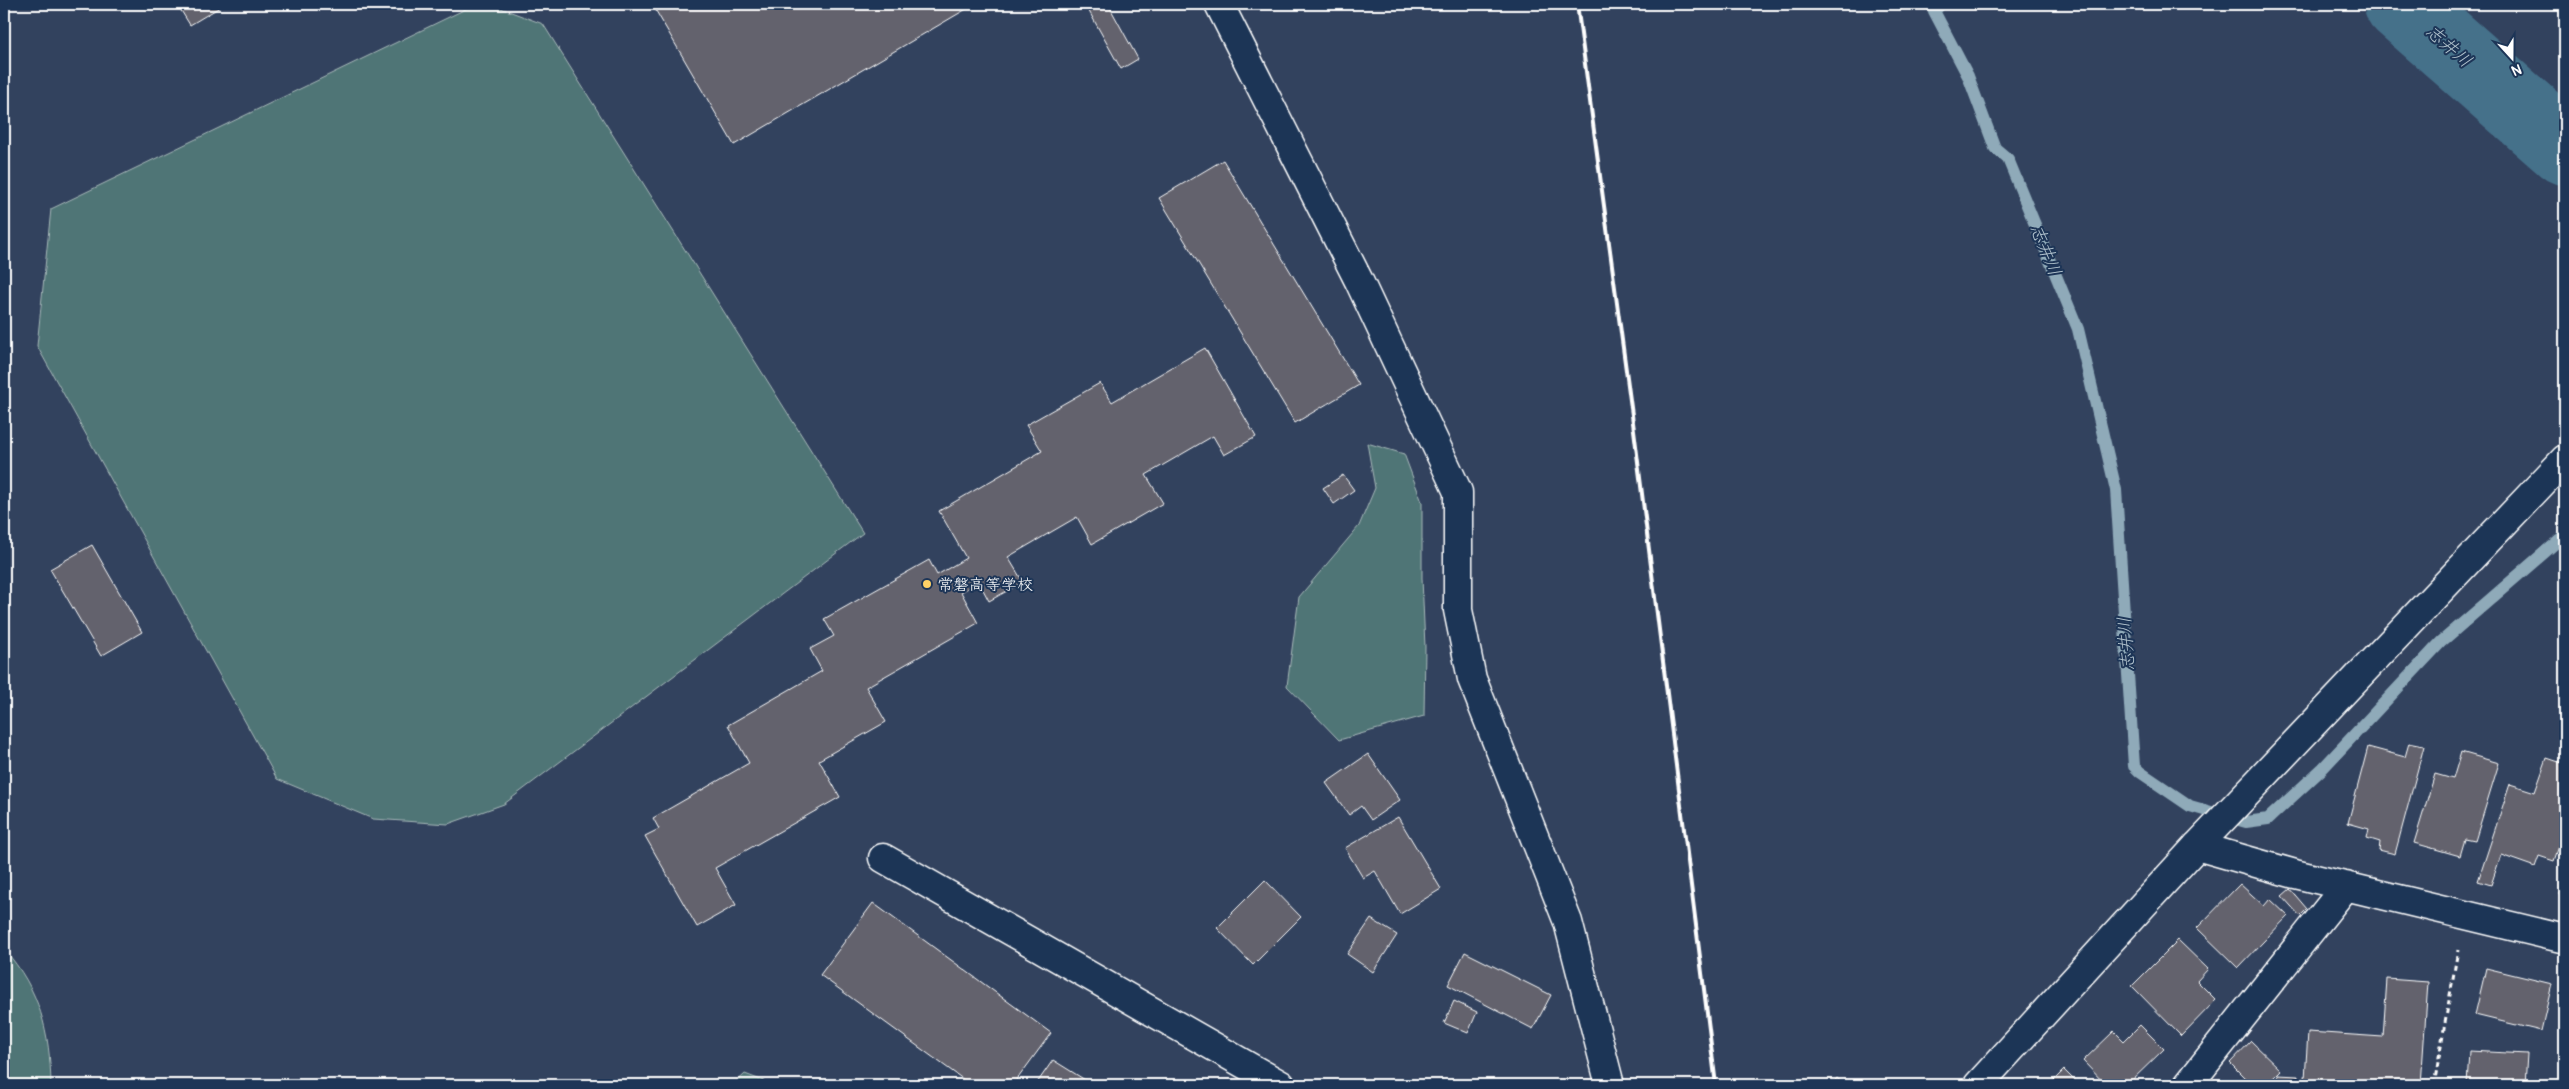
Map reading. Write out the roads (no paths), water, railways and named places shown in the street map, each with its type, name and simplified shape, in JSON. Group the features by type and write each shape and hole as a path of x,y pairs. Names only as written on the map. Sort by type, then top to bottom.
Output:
{"street":[{"path":"1218,4 1359,281 1458,492 1458,610 1472,679 1568,922 1610,1085"},
{"path":"1978,1085 2197,846 2565,459"},
{"path":"2197,846 2295,874 2565,939"},
{"path":"884,858 1281,1085"},
{"path":"2188,1085 2346,886"}],"waterway":[{"name":"志井川","path":"1941,4 1934,11 1968,76 1995,148 2008,159 2078,329 2116,490 2134,766 2140,772 2190,806 2246,822 2268,819 2322,769 2441,642 2560,539 2565,537"},
{"name":"志井川","path":"2401,4 2565,148"}],"railway":[{"path":"1577,4 1634,430 1716,1085"}],"place":[{"name":"常磐高等学校","path":"927,584"}]}
